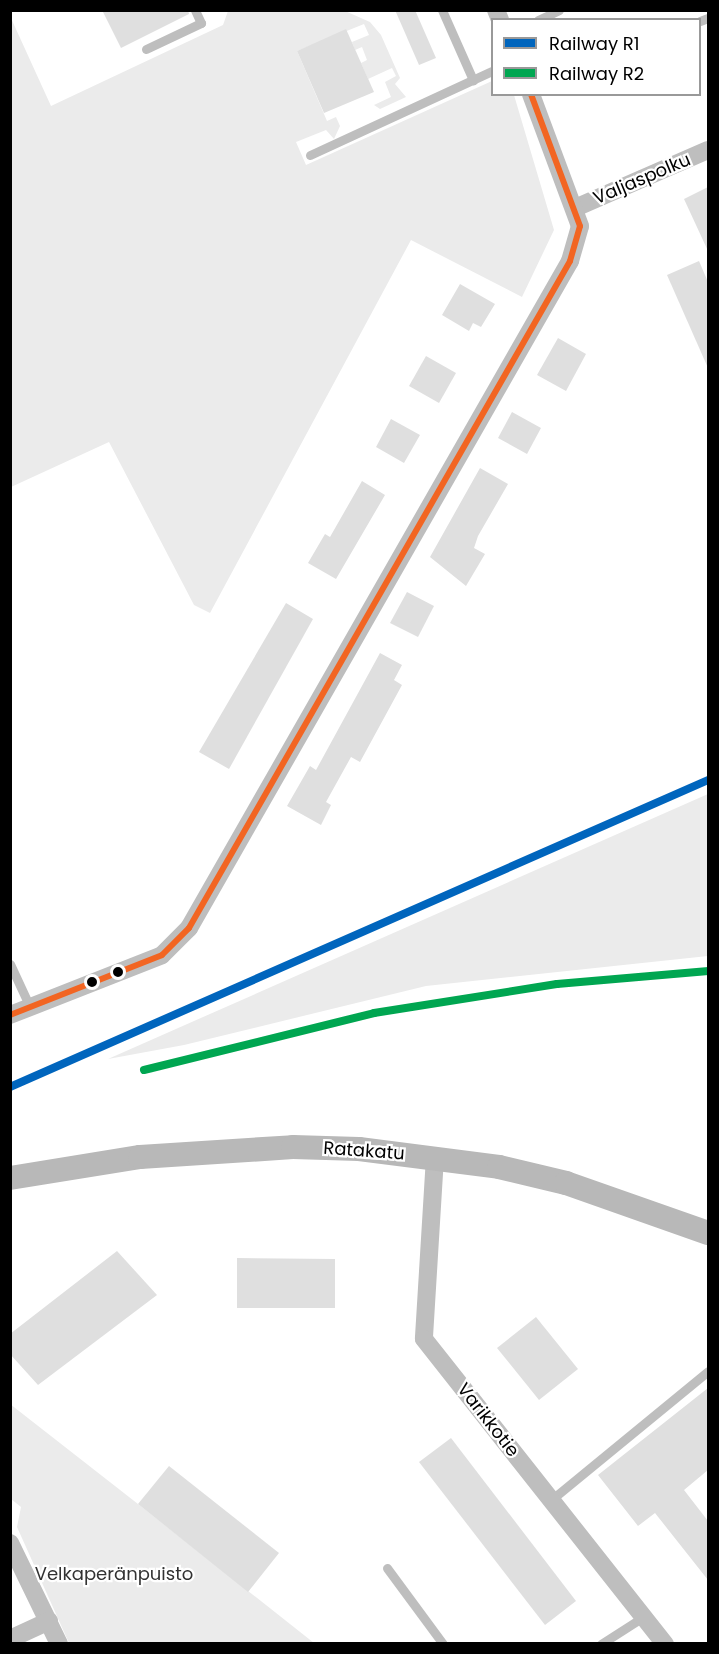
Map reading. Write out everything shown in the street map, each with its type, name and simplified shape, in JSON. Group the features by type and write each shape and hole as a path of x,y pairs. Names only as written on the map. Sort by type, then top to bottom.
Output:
{"main road":[{"name":"Ratakatu","path":"10,1178 140,1157 234,1149 358,1149 435,1157 566,1184 708,1233"}],"street":[{"path":"10,1015 162,956 189,928 570,261 580,226 532,96"},
{"name":"Valjaspolku","path":"575,208 708,150"},
{"name":"Varikkotie","path":"435,1157 424,1339 665,1644"},
{"path":"10,1543 59,1644"},
{"path":"10,1639 49,1621"}],"lane":[{"path":"146,49 201,23 195,10"},
{"path":"442,10 473,80"},
{"path":"542,18 559,10"},
{"path":"310,154 491,71"},
{"path":"10,964 30,1007"},
{"path":"551,1500 708,1371"},
{"path":"387,1568 443,1644"},
{"path":"601,1644 644,1617"}],"green space":[{"path":"228,11 345,11 370,22 381,35 400,78 395,84 406,97 380,109 374,105 391,97 385,82 396,76 392,68 368,79 361,63 367,60 362,47 355,50 352,42 369,35 364,24 297,51 327,121 336,117 340,126 334,139 326,130 296,142 306,165 491,81 491,96 514,96 554,230 522,297 411,240 210,613 194,605 109,442 11,487 10,16 51,106 223,25"},
{"path":"708,794 708,956 426,986 184,1045 108,1059"},
{"name":"Velkaperänpuisto","path":"10,1404 314,1643 69,1643 17,1527 21,1507 11,1499"}],"building":[{"path":"102,10 188,10 189,14 121,48"},
{"path":"395,10 415,10 436,58 419,65"},
{"path":"346,29 374,92 324,113 297,51"},
{"path":"708,187 708,251 684,199"},
{"path":"699,261 708,282 708,368 667,275"},
{"path":"460,284 495,304 481,327 473,323 469,331 442,315"},
{"path":"558,338 586,354 566,391 537,375"},
{"path":"426,356 456,373 439,403 409,386"},
{"path":"512,412 541,428 527,454 498,438"},
{"path":"391,419 420,435 404,463 376,447"},
{"path":"480,468 508,484 478,536 474,548 485,554 466,586 430,557"},
{"path":"362,481 385,495 336,579 308,563 325,534 330,537"},
{"path":"407,592 434,606 418,637 390,623"},
{"path":"286,603 313,619 229,769 199,752"},
{"path":"380,653 402,665 394,680 402,685 360,762 351,757 326,802 331,805 321,825 287,806 310,766 316,770"},
{"path":"117,1251 157,1295 38,1385 10,1354 10,1334"},
{"path":"237,1258 335,1259 335,1308 237,1308"},
{"path":"536,1317 578,1369 539,1400 497,1348"},
{"path":"708,1388 708,1470 684,1490 708,1521 708,1580 655,1513 638,1526 598,1475"},
{"path":"451,1438 576,1601 545,1625 419,1462"},
{"path":"169,1466 279,1553 248,1592 138,1504"}],"rail line":[{"name":"R1","path":"10,1087 708,780"},
{"name":"R2","path":"144,1070 374,1013 557,984 708,971"}],"transit line":[{"path":"10,1015 162,955 189,928 570,261 580,226 532,96"}]}
